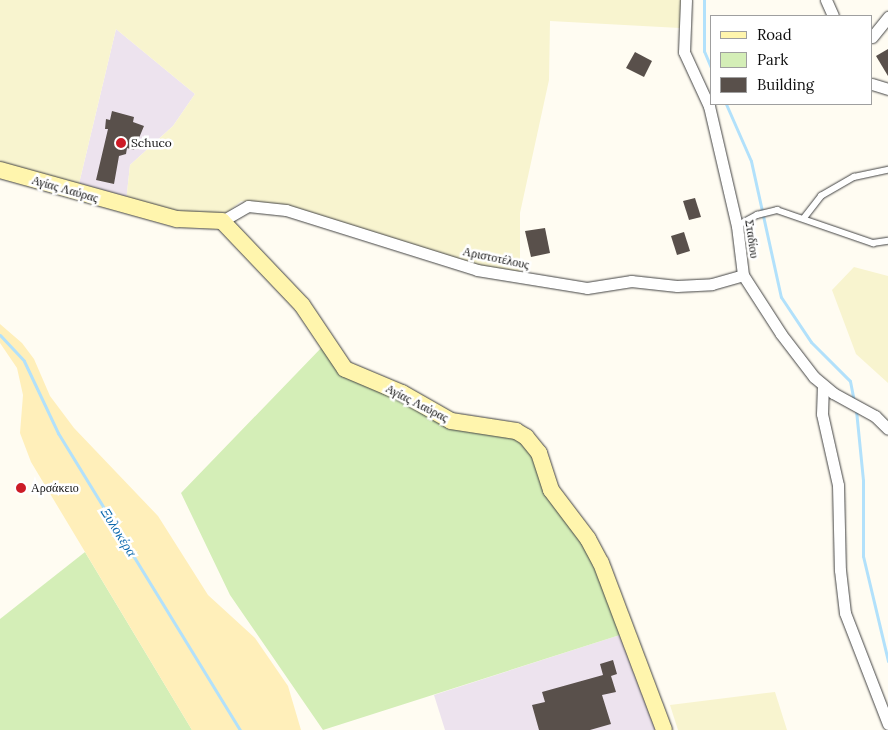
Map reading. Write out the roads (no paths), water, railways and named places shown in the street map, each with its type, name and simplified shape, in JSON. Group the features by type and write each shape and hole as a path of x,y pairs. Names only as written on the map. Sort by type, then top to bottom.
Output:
{"street":[{"name":"Σταδίου","path":"686,0 684,52 709,106 737,226 743,275 781,334 823,385 862,409 888,429"},
{"path":"826,0 833,15"},
{"path":"873,36 888,17"},
{"path":"873,84 888,88"},
{"name":"Αγίας Λαύρας","path":"0,170 160,214 222,221 302,305 345,369 402,393 452,421 516,431 526,437 539,453 552,490 588,539 601,563 664,730"},
{"name":"Αριστοτέλους","path":"222,221 248,206 286,210 477,270 587,288 631,281 677,286 712,284 743,275"},
{"path":"823,385 822,414 838,485 840,570 845,613 888,724"}],"lane":[{"path":"804,218 812,204 846,181 888,170"},
{"path":"737,226 757,215 777,210 873,243 888,241"}],"waterway":[{"path":"704,0 704,51 710,65"},
{"path":"726,105 751,161 781,297 811,342 850,381 854,401"},
{"name":"Ξυλοκέρα","path":"0,335 24,361 58,433 240,730"},
{"path":"856,410 863,480 863,556 888,661"}],"place":[{"name":"Schuco","path":"121,143"},
{"name":"Αρσάκειο","path":"21,488"}]}
